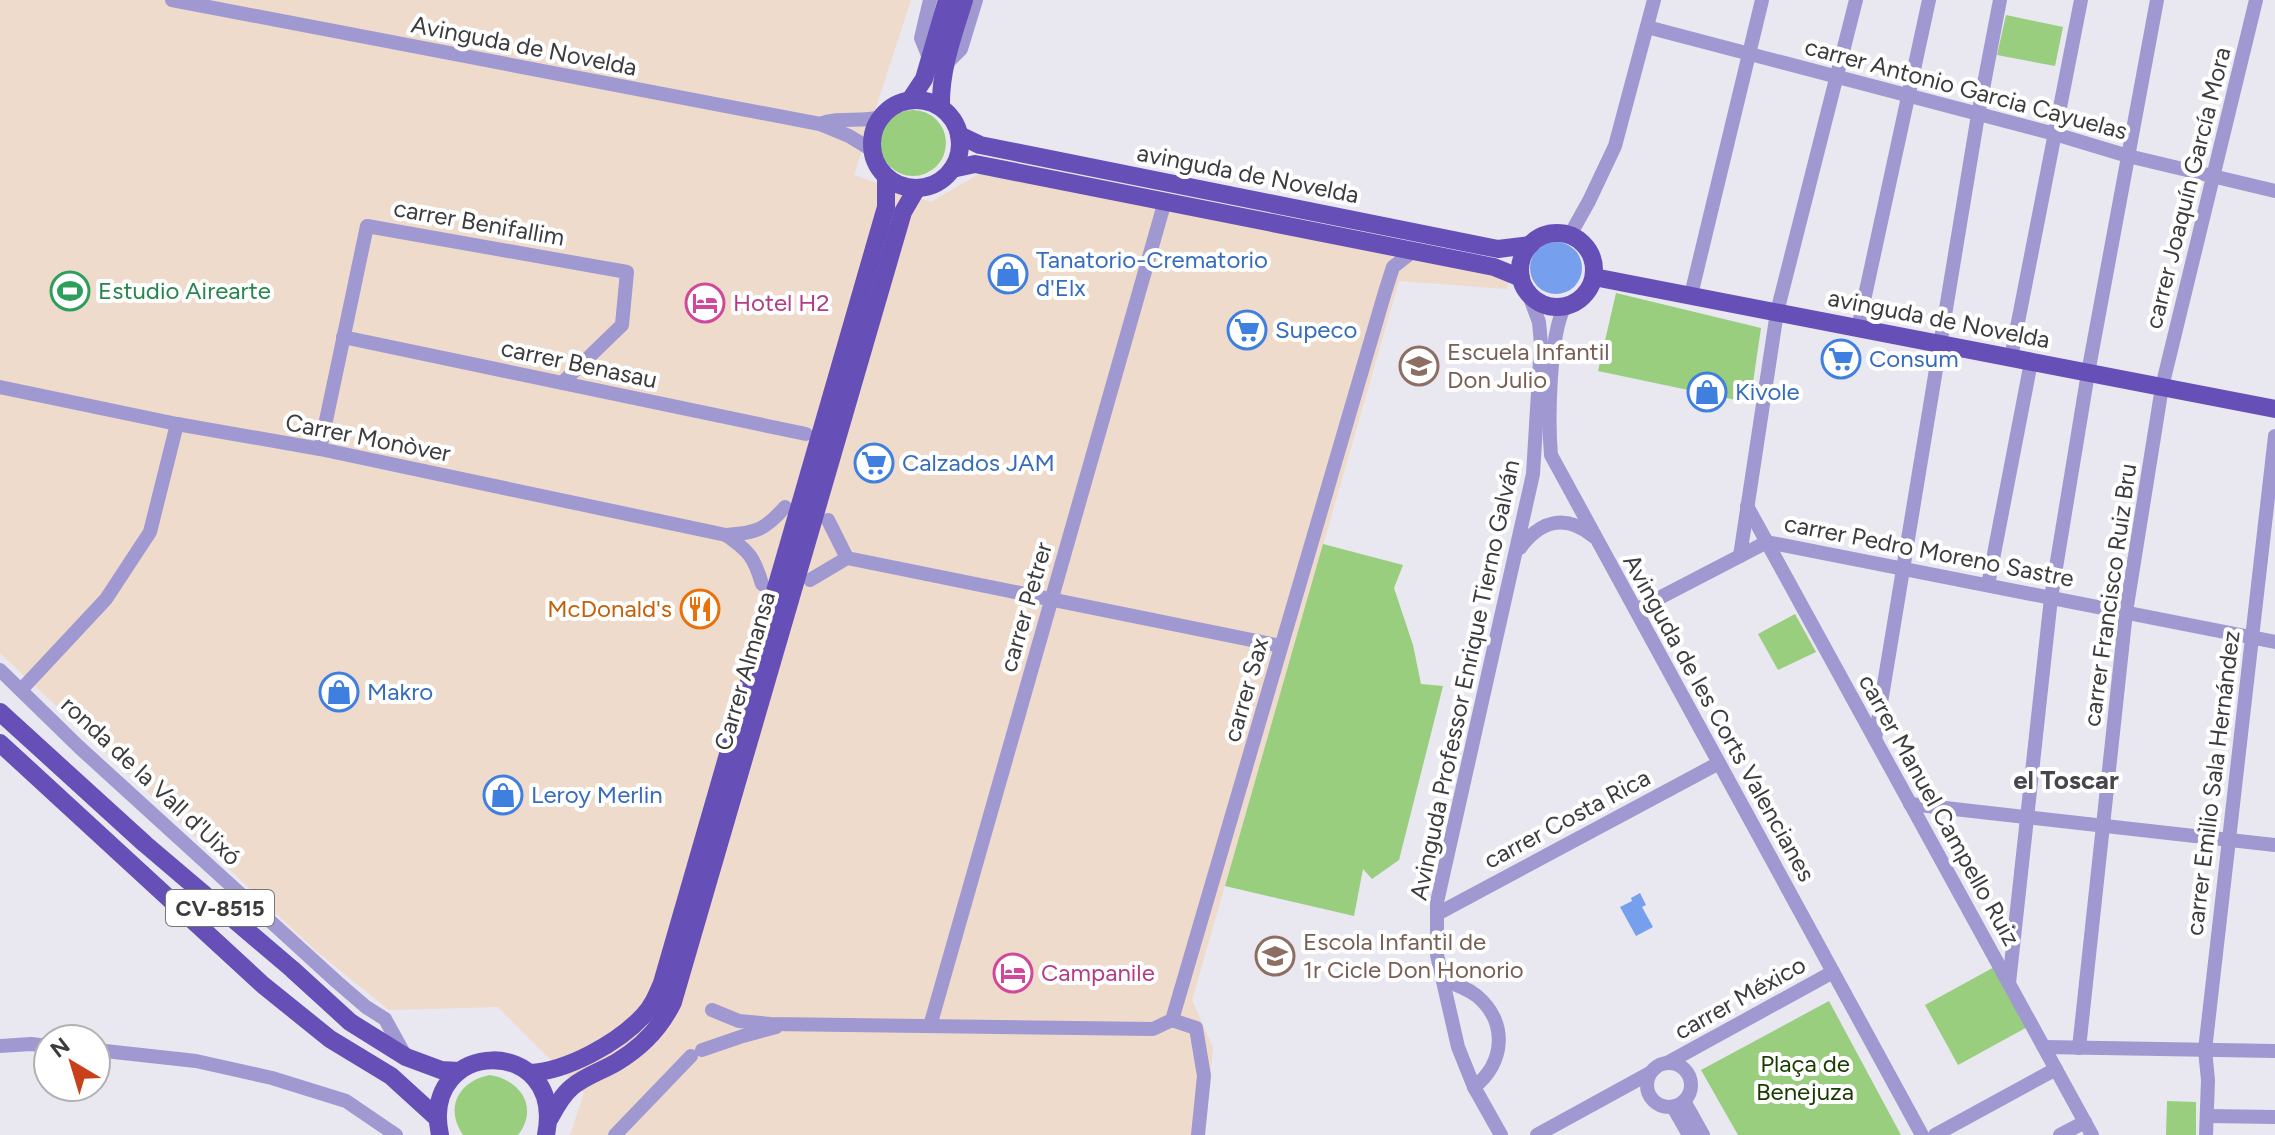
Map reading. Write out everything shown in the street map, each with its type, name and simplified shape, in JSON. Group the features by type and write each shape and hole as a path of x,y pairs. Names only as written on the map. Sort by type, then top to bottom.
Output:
{"main road":[{"path":"941,107 937,63 947,0"},
{"path":"910,100 937,63 964,0"},
{"path":"910,100 929,101 941,107 955,123 959,135 959,154 952,169 935,184 917,188 900,185 886,177 875,162 872,150 873,133 881,117 893,106 910,100"},
{"name":"avinguda de Novelda","path":"959,135 980,145 1498,249 1530,245"},
{"name":"avinguda de Novelda","path":"952,169 975,164 1494,267 1525,287"},
{"name":"Carrer Almansa","path":"530,1073 545,1072 578,1060 614,1040 642,1017 658,993 886,207 886,177"},
{"name":"Carrer Almansa","path":"548,1126 560,1099 570,1088 618,1062 655,1033 673,1002 903,212 917,188"},
{"path":"1548,234 1570,235 1582,243 1591,255 1594,277 1584,296 1565,306 1546,306 1525,287 1522,257 1530,245 1548,234"},
{"name":"avinguda de Novelda","path":"1594,277 2275,409"},
{"name":"CV-8515","path":"0,712 145,844 350,1022 406,1057 441,1070 459,1071"},
{"name":"CV-8515","path":"0,743 263,985 330,1039 391,1076 438,1126"},
{"path":"650,971 658,993"},
{"name":"CV-8515","path":"438,1126 439,1100 447,1084 472,1063 503,1060 530,1073"},
{"path":"530,1073 545,1093 548,1126"}],"street":[{"name":"Avinguda de Novelda","path":"172,0 820,124 872,150"},
{"path":"930,0 921,38 937,63 961,49 976,0"},
{"path":"1570,235 1615,146 1654,0"},
{"path":"1691,295 1762,0"},
{"path":"1740,556 1777,312 1856,0"},
{"path":"1858,328 1929,0"},
{"path":"1875,739 1978,115 2000,0"},
{"path":"2011,358 2081,0"},
{"path":"2009,983 2051,598 2088,373 2157,0"},
{"name":"carrer Joaquín García Mora","path":"2162,387 2256,0"},
{"name":"carrer Antonio Garcia Cayuelas","path":"1647,27 2128,156 2275,191"},
{"name":"Avinguda de Novelda","path":"820,124 829,120 858,121 881,117"},
{"name":"carrer Petrer","path":"930,1026 1165,201"},
{"name":"carrer Benifallim","path":"320,449 367,226 627,272 622,325 562,383"},
{"name":"carrer Sax","path":"1172,1020 1389,279 1393,267 1412,252"},
{"name":"Avinguda Professor Enrique Tierno Galván","path":"1501,1135 1474,1087 1458,1047 1437,955 1437,902 1535,463 1541,371 1539,322 1525,287"},
{"name":"Avinguda de les Corts Valencianes","path":"1565,306 1557,326 1548,423 1551,455 1922,1135"},
{"name":"carrer Benasau","path":"343,337 806,434"},
{"path":"1988,585 2031,362"},
{"name":"Carrer Monòver","path":"0,387 177,424 320,449 726,535 761,529 772,523 785,507"},
{"name":"carrer Francisco Ruiz Bru","path":"2079,1048 2126,612 2162,387"},
{"path":"21,690 106,599 150,532 177,424"},
{"name":"carrer Emilio Sala Hernández","path":"2206,1135 2208,1080 2205,1050 2275,436"},
{"name":"carrer Manuel Campello Ruiz","path":"1747,506 2088,1128"},
{"path":"828,520 847,558"},
{"path":"1517,551 1533,531 1559,522 1584,529 1596,539"},
{"path":"726,535 747,549 756,563 762,584"},
{"name":"carrer Pedro Moreno Sastre","path":"1636,610 1767,542 2275,642"},
{"path":"810,580 847,558 1281,646"},
{"name":"ronda de la Vall d'Uixó","path":"0,670 79,747 337,982 385,1019 406,1057"},
{"name":"carrer Costa Rica","path":"1437,914 1719,763"},
{"path":"1910,804 2275,845"},
{"name":"carrer México","path":"1669,1062 1833,972"},
{"path":"1443,980 1476,996 1496,1021 1500,1049 1485,1079 1474,1087"},
{"path":"712,1010 739,1021 784,1024 1153,1029 1172,1020 1196,1028 1204,1076 1198,1135"},
{"path":"615,1135 696,1053 784,1024"},
{"path":"0,1046 32,1044"},
{"path":"2044,1047 2275,1051"},
{"path":"112,1052 196,1061 272,1078 346,1101 396,1135"},
{"path":"1537,1135 1669,1062 1680,1065 1690,1077 1690,1090 1679,1104 1661,1106 1649,1095 1647,1084 1650,1073"},
{"path":"1935,1135 2056,1069"},
{"path":"1679,1104 1689,1135"},
{"path":"1679,1104 1703,1135"},
{"path":"2207,1116 2275,1117"},
{"path":"2060,1135 2088,1128"}],"shaded area":[{"path":"0,0 911,0 854,175 931,202 979,174 1511,269 1507,289 1399,281 1192,1000 1213,1048 1205,1135 570,1135 584,1093 498,1007 389,1010 316,951 0,653"}],"green space":[{"path":"2006,15 2063,27 2055,66 1997,55"},
{"path":"913,110 926,112 941,125 946,143 944,156 931,171 913,176 900,174 885,161 880,143 882,130 895,115"},
{"path":"1616,293 1761,328 1750,403 1598,371"},
{"path":"1323,544 1403,565 1394,588 1413,645 1421,684 1443,686 1399,860 1372,879 1363,869 1354,916 1225,886"},
{"path":"1795,614 1816,652 1778,670 1758,634"},
{"path":"1998,965 2031,1025 1958,1065 1925,1005"},
{"name":"Plaça de Benejuza","path":"1829,1001 1901,1135 1738,1135 1701,1070"},
{"path":"490,1075 510,1083 524,1097 527,1115 518,1135 463,1135 457,1125 455,1105 463,1089 479,1078"},
{"path":"2167,1101 2196,1102 2196,1135 2166,1135"}],"water":[{"path":"1556,242 1574,250 1582,268 1574,286 1556,294 1538,286 1530,268 1538,250"},
{"path":"1640,893 1646,905 1642,907 1653,927 1636,936 1620,907"}],"place":[{"name":"Tanatorio-Crematorio d'Elx","path":"1008,274"},
{"name":"Estudio Airearte","path":"70,291"},
{"name":"Hotel H2","path":"705,303"},
{"name":"Supeco","path":"1247,330"},
{"name":"Consum","path":"1841,359"},
{"name":"Escuela Infantil Don Julio","path":"1419,366"},
{"name":"Kivole","path":"1707,392"},
{"name":"Calzados JAM","path":"874,463"},
{"name":"McDonald's","path":"700,609"},
{"name":"Makro","path":"339,692"},
{"name":"Leroy Merlin","path":"503,795"},
{"name":"Escola Infantil de 1r Cicle Don Honorio","path":"1275,956"},
{"name":"Campanile","path":"1013,973"}],"district":[{"name":"el Toscar","path":"2066,780"}]}
